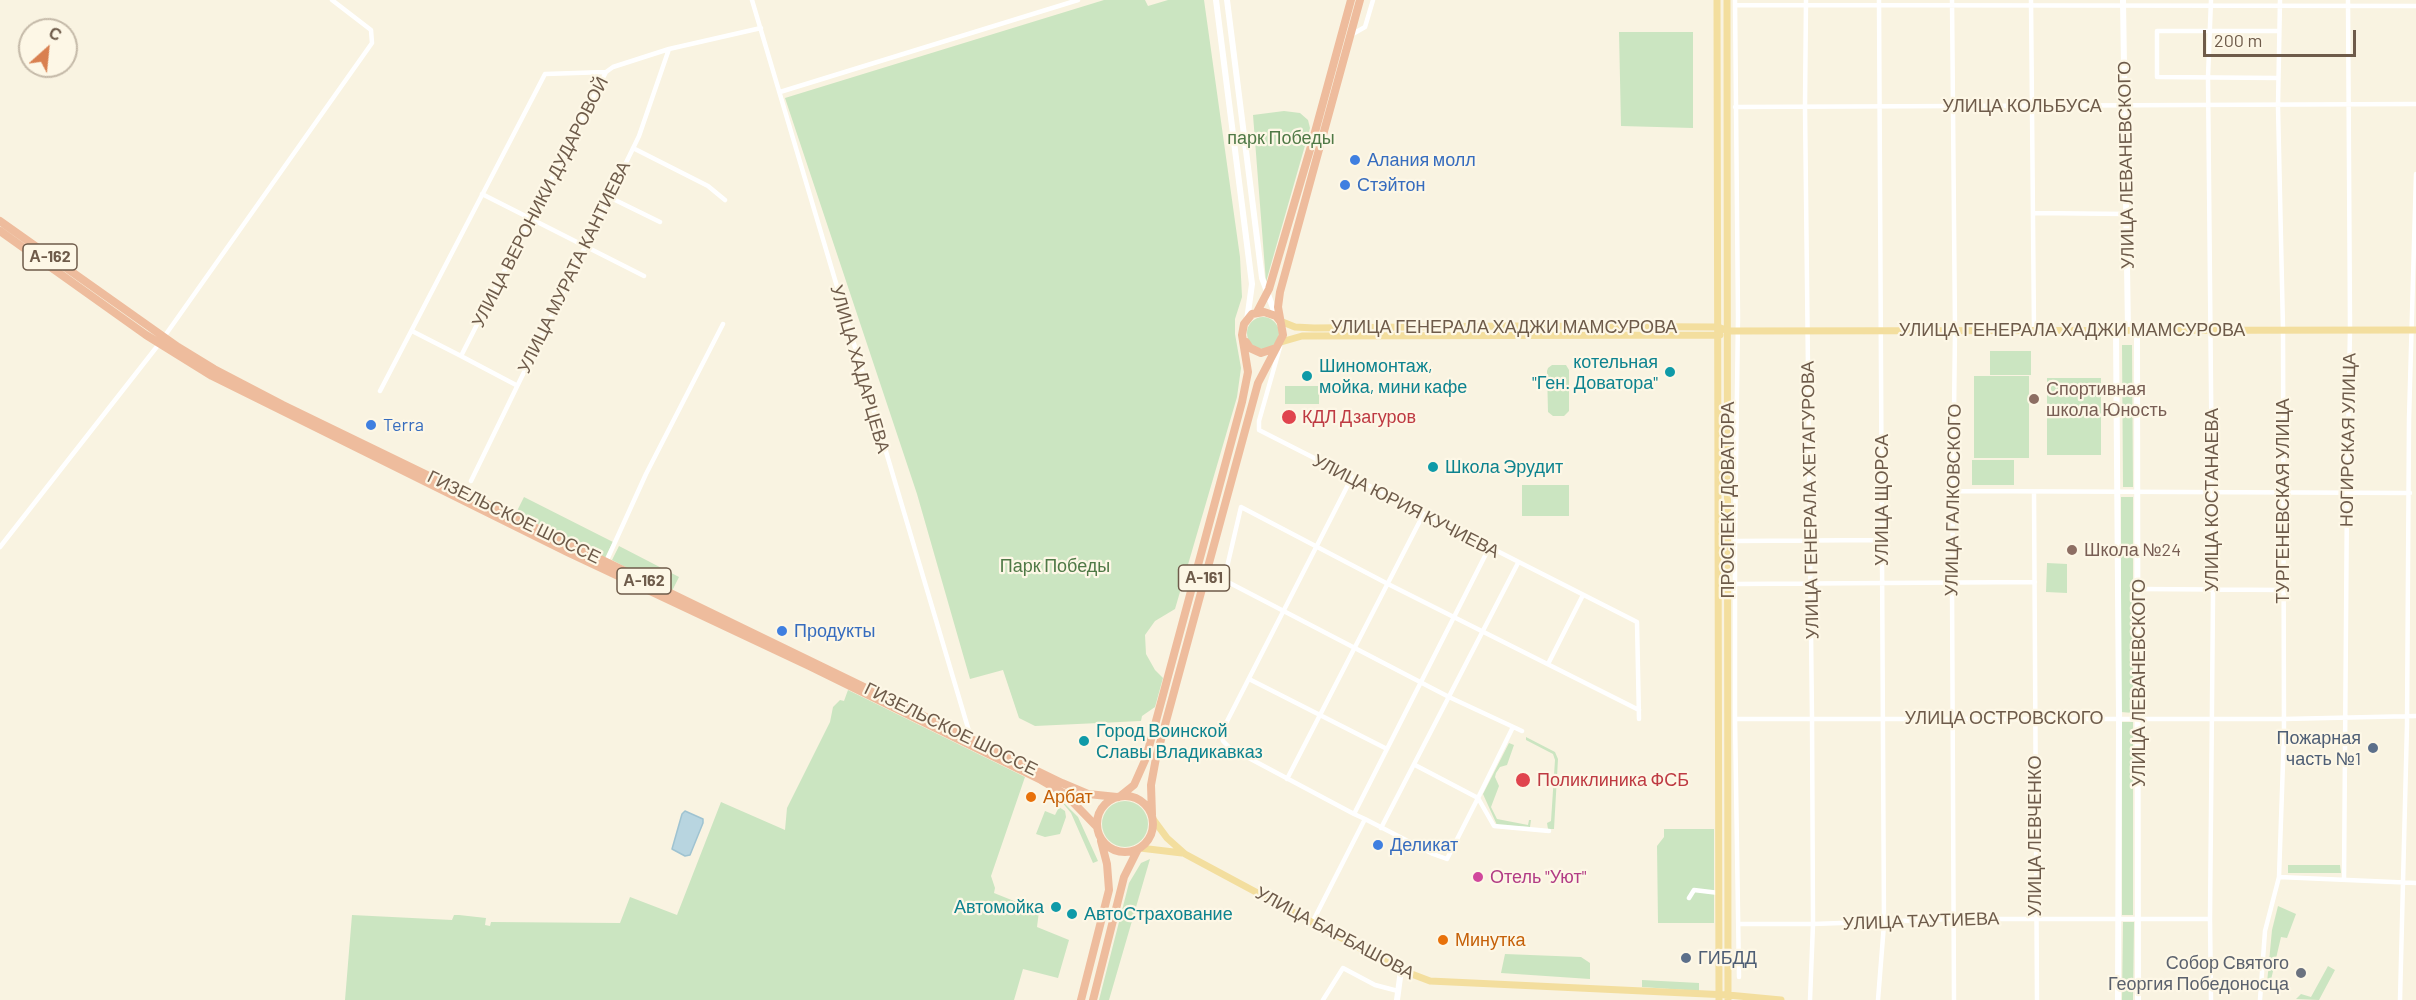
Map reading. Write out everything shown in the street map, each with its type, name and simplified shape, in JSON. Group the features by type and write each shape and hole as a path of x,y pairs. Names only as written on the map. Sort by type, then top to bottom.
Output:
{"highway":[{"path":"1246,320 1257,312 1266,293 1312,143 1351,0"},
{"path":"1244,340 1250,348 1262,353 1279,344 1283,328 1278,319 1280,292 1360,0"},
{"name":"ГИЗЕЛЬСКОЕ ШОССЕ","path":"0,221 162,341 283,405 606,562 1057,789 1078,806 1097,827"},
{"name":"ГИЗЕЛЬСКОЕ ШОССЕ","path":"0,231 212,376 291,416 567,552 1083,792 1118,797"},
{"path":"1257,312 1264,312 1278,319"},
{"name":"А-161","path":"1097,827 1099,814 1103,807 1129,791 1137,780 1150,746 1247,380 1242,329 1246,320"},
{"name":"А-161","path":"1093,1000 1124,877 1139,848 1152,833 1152,774 1208,560 1258,382 1279,344"},
{"path":"1118,797 1136,798 1147,807 1152,817"},
{"path":"1081,1000 1109,890 1107,864 1097,827"},
{"path":"1100,837 1114,850 1126,852 1139,848"}],"main road":[{"name":"ПРОСПЕКТ ДОВАТОРА","path":"1718,0 1719,998"},
{"name":"ПРОСПЕКТ ДОВАТОРА","path":"1727,0 1728,998"},
{"name":"УЛИЦА ГЕНЕРАЛА ХАДЖИ МАМСУРОВА","path":"1278,319 1295,327 1314,328 1718,327 1728,331"},
{"path":"1618,327 1618,336"},
{"name":"УЛИЦА ГЕНЕРАЛА ХАДЖИ МАМСУРОВА","path":"1279,344 1302,336 1718,336 1728,331 1738,330 2414,330"},
{"name":"УЛИЦА БАРБАШОВА","path":"1152,817 1167,838 1185,854 1401,970 1430,981 1448,984 1781,1000"},
{"name":"УЛИЦА БАРБАШОВА","path":"1139,848 1185,854"}],"street":[{"path":"0,547 162,341 372,43 371,30 332,0"},
{"name":"УЛИЦА ХАДАРЦЕВА","path":"752,0 970,738"},
{"path":"780,92 1078,0"},
{"path":"1216,0 1252,284 1246,320"},
{"path":"1227,0 1262,276 1266,293 1278,319"},
{"path":"1351,35 1365,27 1374,0"},
{"name":"НОГИРСКАЯ УЛИЦА","path":"2344,880 2350,329 2348,0"},
{"name":"УЛИЦА ГЕНЕРАЛА ХЕТАГУРОВА","path":"1806,2 1813,924 1810,1000"},
{"name":"УЛИЦА ЩОРСА","path":"1878,1000 1884,921 1879,2"},
{"name":"УЛИЦА ГАЛКОВСКОГО","path":"1952,2 1951,107 1955,330 1952,584 1954,1000"},
{"name":"УЛИЦА КОСТАНАЕВА","path":"2211,2 2208,77 2213,589 2211,1000"},
{"path":"1735,3 2280,2 2348,7 2416,6"},
{"name":"ТУРГЕНЕВСКАЯ УЛИЦА","path":"2260,1000 2265,931 2279,877 2284,719 2283,329 2277,106 2280,2"},
{"name":"ПРОСПЕКТ ДОВАТОРА","path":"1735,3 1738,330 1735,719 1740,924 1739,977"},
{"path":"2031,3 2034,330"},
{"name":"УЛИЦА ЛЕВАНЕВСКОГО","path":"2123,3 2128,330"},
{"name":"УЛИЦА ВЕРОНИКИ ДУДАРОВОЙ","path":"461,356 606,72 613,67 669,50 760,28"},
{"path":"2278,31 2157,31 2157,77 2278,78"},
{"name":"УЛИЦА МУРАТА КАНТИЕВА","path":"471,480 639,136 669,50"},
{"path":"380,390 545,74 606,72"},
{"name":"УЛИЦА КОЛЬБУСА","path":"1735,107 2416,104"},
{"path":"633,148 708,186 725,200"},
{"path":"2400,1000 2407,716 2409,419 2414,330 2416,174"},
{"path":"482,194 644,276"},
{"path":"609,197 660,222"},
{"path":"2034,213 2127,214"},
{"path":"606,562 646,474 723,324"},
{"name":"УЛИЦА ЛЕВАНЕВСКОГО","path":"2116,330 2119,718 2118,1000"},
{"name":"УЛИЦА ЛЕВАНЕВСКОГО","path":"2137,330 2138,1000"},
{"path":"412,331 516,385"},
{"name":"УЛИЦА ЮРИЯ КУЧИЕВА","path":"1279,344 1259,430 1637,622 1639,710"},
{"path":"2409,419 2416,419"},
{"path":"1351,478 1221,737 1230,748 1287,779 1447,859 1513,727"},
{"path":"1953,491 2410,493"},
{"name":"УЛИЦА ЛЕВЧЕНКО","path":"2034,492 2037,1000"},
{"path":"1522,731 1421,683 1224,579 1241,507 1388,584 1639,710 1639,719"},
{"path":"1287,779 1423,515"},
{"path":"2409,529 2416,530"},
{"path":"1735,541 1882,540"},
{"path":"1354,814 1489,548"},
{"path":"1381,828 1518,562"},
{"path":"1735,584 2035,582"},
{"path":"2139,589 2283,590"},
{"path":"1548,664 1583,595"},
{"path":"1249,679 1387,749"},
{"name":"УЛИЦА ОСТРОВСКОГО","path":"1735,719 2284,719 2416,716"},
{"path":"1415,765 1478,798 1494,826 1549,831"},
{"path":"1312,923 1365,819"},
{"path":"2279,877 2416,883"},
{"path":"1689,898 1694,890 1719,892"},
{"name":"УЛИЦА ТАУТИЕВА","path":"1740,924 1954,919 2210,919"},
{"path":"1323,1000 1343,968 1375,985 1398,991"},
{"path":"1397,1000 1401,970"}],"green space":[{"name":"Парк Победы","path":"1104,0 1145,0 1148,6 1168,0 1204,0 1240,257 1242,297 1235,319 1235,334 1241,368 1237,397 1175,609 1155,621 1145,635 1146,654 1155,670 1163,678 1155,707 1142,716 1141,721 1035,726 1019,718 1003,670 970,679 917,494 785,98"},
{"path":"1619,32 1693,32 1693,128 1621,126"},
{"name":"парк Победы","path":"1284,111 1300,113 1308,120 1310,128 1266,282 1253,115"},
{"path":"1263,317 1274,322 1279,333 1274,344 1263,349 1252,344 1247,333 1252,322"},
{"path":"2122,345 2132,345 2133,487 2123,487"},
{"path":"1990,351 2031,351 2031,375 1990,375"},
{"path":"1552,365 1566,365 1569,370 1569,411 1564,416 1553,416 1548,412 1547,371"},
{"path":"1974,376 2029,376 2029,458 1974,458"},
{"path":"2047,378 2101,378 2101,455 2047,455"},
{"path":"1285,386 1319,386 1319,404 1285,404"},
{"path":"1972,460 2014,460 2014,485 1972,485"},
{"path":"1522,485 1569,485 1569,516 1522,516"},
{"path":"524,497 613,542 605,558 516,513"},
{"path":"2121,497 2133,497 2133,713 2121,712"},
{"path":"619,546 679,577 672,591 612,560"},
{"path":"2047,563 2067,564 2067,593 2046,592"},
{"path":"848,690 1025,777 991,876 995,888 994,893 1039,911 1037,927 1069,940 1058,978 1023,969 1014,1000 345,1000 352,915 452,920 454,915 459,915 486,918 485,925 490,926 491,922 620,923 630,897 677,915 721,802 785,830 787,808 830,722 833,707 840,700 844,701"},
{"path":"2122,722 2133,722 2133,915 2122,915"},
{"path":"1526,737 1555,752 1558,759 1554,829 1548,829 1547,823 1551,821 1555,760 1553,754 1526,740"},
{"path":"1509,743 1514,745 1507,765 1500,767 1496,773 1495,777 1499,786 1491,807 1497,819 1528,825 1531,820 1530,827 1497,825 1483,794"},
{"path":"1056,795 1078,817 1098,861 1093,863 1071,813"},
{"path":"1125,801 1134,802 1141,808 1147,815 1147,833 1141,840 1134,846 1125,847 1116,846 1109,840 1103,833 1102,824 1103,815 1109,808 1116,802"},
{"path":"1059,807 1065,811 1066,817 1060,834 1045,837 1036,834 1045,811 1055,815"},
{"path":"1664,829 1714,829 1714,923 1658,923 1657,846 1664,837"},
{"path":"1150,859 1109,1000 1099,1000 1129,883 1141,863"},
{"path":"2288,865 2340,865 2341,873 2288,873"},
{"path":"2278,906 2296,914 2287,938 2281,937 2270,984 2267,983 2272,930"},
{"path":"2123,922 2134,922 2133,1000 2122,1000"},
{"path":"1505,954 1581,957 1590,963 1590,979 1501,973"},
{"path":"2328,966 2335,970 2319,1000 2296,999 2301,994 2311,997"},
{"path":"1642,980 1699,983 1699,991 1642,987"}],"water":[{"path":"685,811 703,819 703,823 690,855 685,856 672,849 682,814"}],"place":[{"name":"Алания молл","path":"1355,160"},
{"name":"Стэйтон","path":"1345,185"},
{"name":"котельная \"Ген. Доватора\"","path":"1670,372"},
{"name":"Шиномонтаж, мойка, мини кафе","path":"1307,376"},
{"name":"Спортивная школа Юность","path":"2034,399"},
{"name":"КДЛ Дзагуров","path":"1289,417"},
{"name":"Terra","path":"371,425"},
{"name":"Школа Эрудит","path":"1433,467"},
{"name":"Школа №24","path":"2072,550"},
{"name":"Продукты","path":"782,631"},
{"name":"Город Воинской Славы Владикавказ","path":"1084,741"},
{"name":"Пожарная часть №1","path":"2373,748"},
{"name":"Поликлиника ФСБ","path":"1523,780"},
{"name":"Арбат","path":"1031,797"},
{"name":"Деликат","path":"1378,845"},
{"name":"Отель \"Уют\"","path":"1478,877"},
{"name":"Автомойка","path":"1056,907"},
{"name":"АвтоСтрахование","path":"1072,914"},
{"name":"Минутка","path":"1443,940"},
{"name":"ГИБДД","path":"1686,958"},
{"name":"Собор Святого Георгия Победоносца","path":"2301,973"}]}
